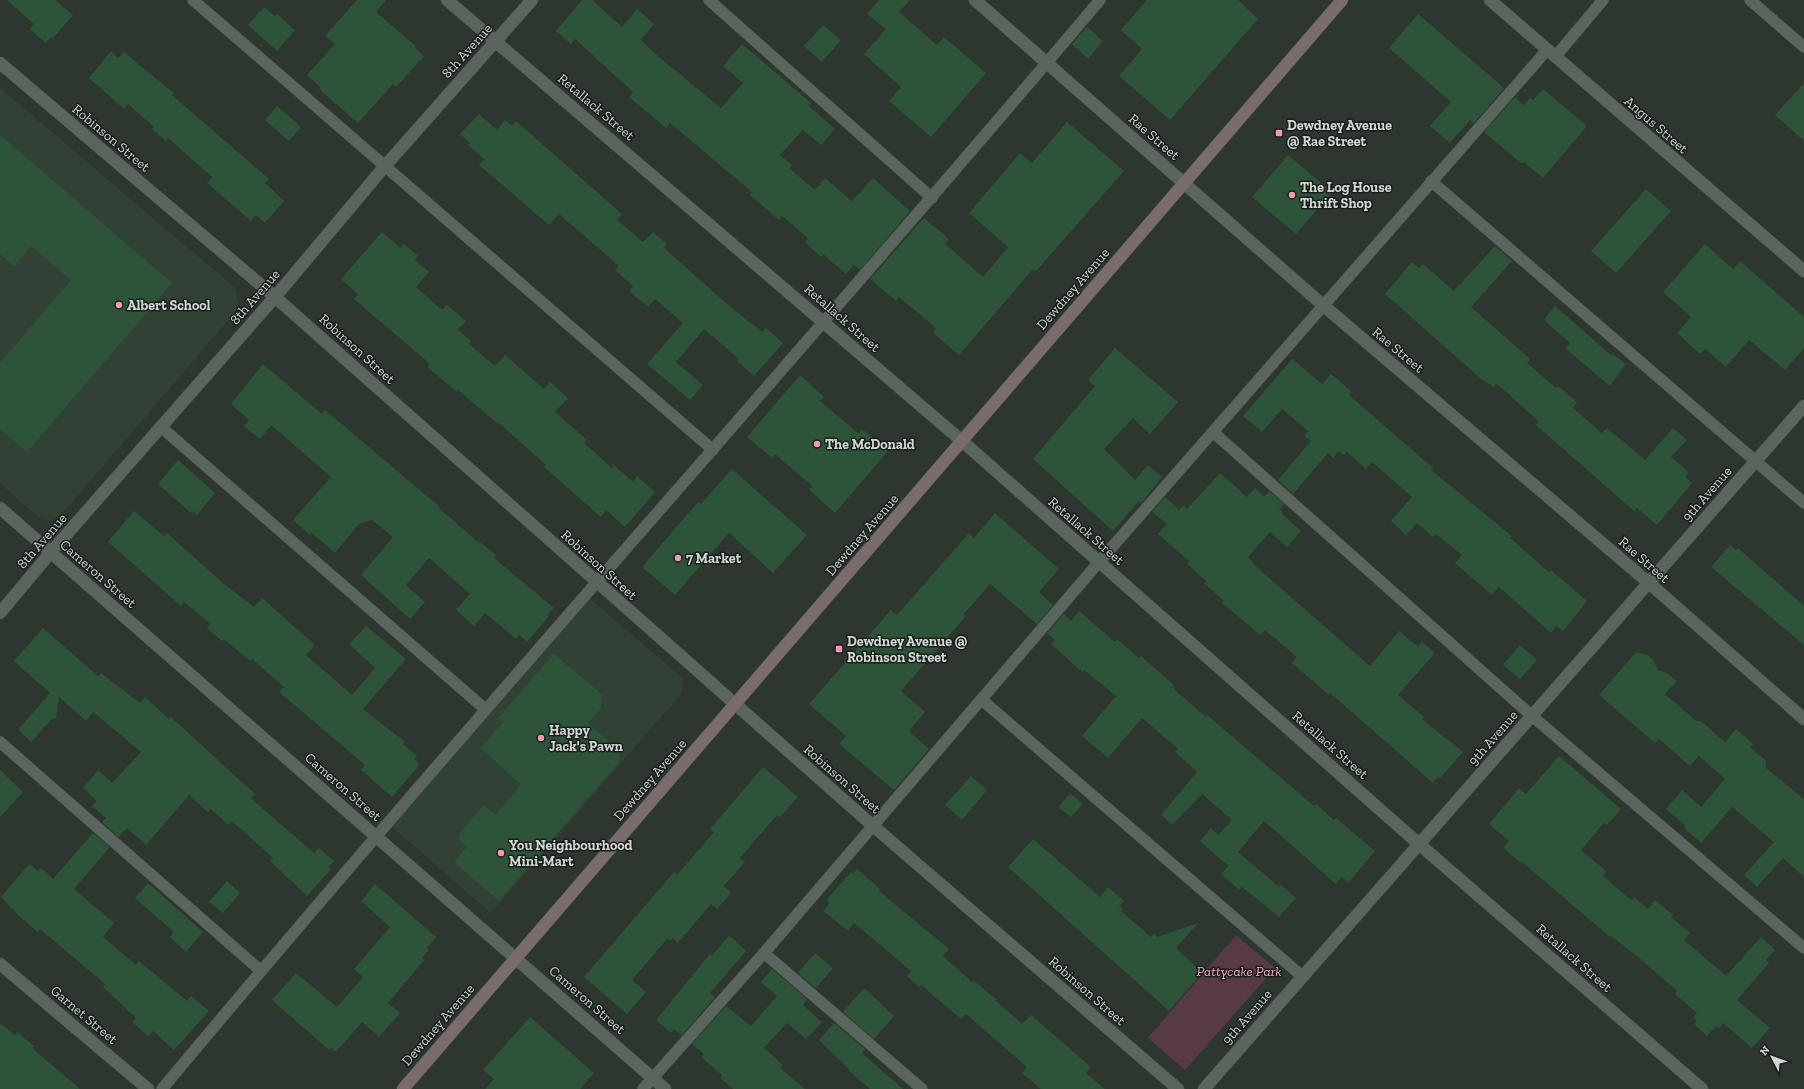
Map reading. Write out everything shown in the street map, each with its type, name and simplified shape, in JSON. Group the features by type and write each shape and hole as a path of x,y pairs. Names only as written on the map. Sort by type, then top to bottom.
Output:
{"main road":[{"name":"Dewdney Avenue","path":"403,1089 1342,0"}],"street":[{"name":"Retallack Street","path":"447,0 962,441 1419,844 1702,1089"},
{"name":"8th Avenue","path":"0,613 51,552 275,297 385,166 532,0"},
{"name":"Rae Street","path":"975,0 1324,306 1649,583 1804,719"},
{"name":"Angus Street","path":"1490,0 1804,271"},
{"name":"Robinson Street","path":"0,63 275,297 872,825 1178,1089"},
{"name":"9th Avenue","path":"1204,1089 1804,406"},
{"name":"Cameron Street","path":"0,508 666,1089"},
{"name":"Garnet Street","path":"0,964 148,1089"}],"lane":[{"path":"193,0 713,450"},
{"path":"709,0 932,198"},
{"path":"162,1089 376,835 932,198 1100,0"},
{"path":"643,1089 764,953 872,825 982,700 1099,562 1431,182 1603,0"},
{"path":"1750,0 1804,47"},
{"path":"1431,182 1804,503"},
{"path":"161,427 485,709"},
{"path":"1213,432 1532,716 1804,948"},
{"path":"982,700 1303,976"},
{"path":"0,742 261,971"},
{"path":"764,953 922,1089"}],"shaded area":[{"name":"Albert School","path":"0,88 234,287 238,301 238,309 61,515 49,520 39,518 0,483"},
{"path":"590,599 683,679 681,694 491,913 392,827"}],"green space":[{"name":"Pattycake Park","path":"1236,935 1275,968 1185,1070 1148,1038"}],"building":[{"path":"7,0 55,0 73,15 53,38 51,37 46,43 30,29 34,24"},
{"path":"357,0 386,0 376,12 416,46 414,47 424,56 396,87 393,84 358,123 320,90 321,88 307,75 335,44 325,36"},
{"path":"582,0 592,0 622,27 637,9 654,24 641,40 660,58 721,108 743,83 723,66 742,44 811,103 809,106 835,129 821,145 803,130 780,155 792,165 789,168 815,190 825,178 852,201 873,178 910,211 860,270 854,265 846,274 823,254 821,257 805,242 808,238 782,216 779,220 750,195 752,192 670,123 666,128 629,97 633,92 575,39 571,44 556,31"},
{"path":"879,0 910,0 899,12 937,45 944,37 986,73 931,137 889,101 901,87 864,54 886,29 867,14"},
{"path":"1147,0 1238,0 1258,19 1170,120 1119,76 1142,49 1121,30"},
{"path":"264,7 275,16 277,14 295,30 277,51 248,25"},
{"path":"1418,14 1504,88 1474,123 1470,120 1450,143 1430,126 1451,102 1389,48"},
{"path":"823,25 841,40 822,62 804,46"},
{"path":"1087,27 1103,41 1088,59 1072,44"},
{"path":"111,51 118,58 124,52 174,93 172,95 269,179 265,183 284,201 265,223 256,215 251,221 207,183 212,177 168,138 166,141 152,129 154,127 128,104 124,109 89,78"},
{"path":"1804,83 1804,141 1775,115"},
{"path":"1543,89 1587,126 1543,178 1524,162 1522,164 1484,132 1515,97 1524,105 1530,98 1533,100"},
{"path":"277,106 301,127 289,141 265,120"},
{"path":"479,114 497,130 505,120 512,126 516,121 622,214 617,220 643,242 653,232 667,244 664,248 726,303 762,332 766,328 783,343 754,376 737,361 739,359 704,329 676,362 703,385 690,400 647,364 683,323 655,299 648,307 629,291 633,286 615,270 619,266 559,214 549,225 479,165 484,159 468,145 470,143 460,134"},
{"path":"1067,122 1124,171 1036,271 1033,269 959,355 933,333 936,328 899,297 896,301 870,279 924,218 949,239 945,244 983,277 1008,247 969,213 1020,153 1032,163"},
{"path":"0,135 172,283 27,452 0,429 0,363 71,280 31,246 14,266 0,254"},
{"name":"The Log House Thrift Shop","path":"1288,155 1332,192 1296,234 1252,197"},
{"path":"1646,189 1671,211 1616,273 1591,251"},
{"path":"382,232 401,248 404,244 418,256 415,260 429,272 416,287 442,310 447,305 466,321 458,330 471,341 469,344 495,366 505,355 544,389 550,382 568,398 555,412 587,440 584,443 612,468 614,465 633,482 637,476 655,492 625,527 606,510 601,517 544,467 546,465 499,423 498,424 458,390 457,392 427,367 430,364 354,299 358,294 341,279"},
{"path":"1705,244 1733,269 1740,261 1804,317 1804,348 1785,370 1749,340 1726,367 1705,349 1700,354 1677,333 1691,317 1663,292"},
{"path":"1495,246 1512,261 1471,307 1530,359 1527,363 1556,388 1558,386 1577,402 1573,408 1602,433 1607,428 1645,460 1673,428 1687,440 1671,457 1689,472 1685,477 1692,483 1657,525 1637,508 1634,511 1536,425 1539,422 1504,390 1496,384 1494,387 1480,378 1385,294 1412,262 1419,268 1423,264 1454,291"},
{"path":"1555,306 1612,356 1613,354 1626,364 1610,386 1565,348 1570,343 1544,320"},
{"path":"1115,348 1178,402 1150,434 1133,418 1104,449 1135,480 1148,465 1162,477 1141,503 1139,501 1113,531 1033,459 1095,386 1088,380"},
{"path":"1292,359 1322,384 1331,374 1351,391 1349,395 1433,468 1431,470 1512,536 1510,538 1549,572 1551,570 1587,601 1566,628 1563,631 1556,626 1551,633 1499,587 1492,595 1455,563 1462,555 1436,534 1433,537 1417,523 1406,535 1391,521 1412,497 1372,462 1366,469 1347,452 1344,455 1339,451 1333,458 1328,453 1293,494 1278,480 1311,441 1304,436 1308,431 1282,409 1262,432 1243,416"},
{"path":"263,364 322,414 325,410 440,507 439,508 479,543 480,542 496,555 494,558 554,608 548,614 550,615 527,642 519,635 516,639 485,613 474,626 456,610 470,594 429,558 406,585 425,602 410,619 361,575 393,537 372,520 359,524 335,553 312,533 310,535 293,520 331,477 271,425 260,439 244,426 249,420 231,404"},
{"name":"The McDonald","path":"800,375 824,397 820,401 859,434 862,429 888,451 835,513 809,490 812,486 775,454 772,458 747,437"},
{"path":"178,460 215,493 197,515 192,511 191,513 158,484"},
{"path":"732,469 807,535 773,573 729,533 675,595 642,567 698,502 701,504"},
{"path":"1220,473 1247,497 1255,488 1264,497 1269,491 1284,504 1279,509 1283,512 1282,514 1301,531 1287,547 1270,532 1248,557 1254,563 1253,564 1370,666 1399,631 1418,647 1422,642 1435,653 1398,695 1424,717 1422,719 1463,752 1440,778 1438,777 1433,783 1330,693 1329,695 1292,663 1297,657 1265,630 1260,635 1222,603 1224,601 1204,583 1206,581 1187,564 1189,561 1158,534 1167,524 1152,512 1165,497 1179,510 1183,505 1187,509"},
{"path":"134,511 164,536 167,533 224,584 254,607 262,598 315,645 306,655 352,695 375,668 349,644 366,626 406,659 363,709 405,742 403,744 417,756 414,759 420,764 392,797 361,770 365,765 279,692 284,687 252,659 250,661 224,639 222,641 207,628 211,624 184,602 181,606 108,542"},
{"path":"995,513 1059,569 1039,592 1053,605 1037,624 990,584 964,614 966,616 901,691 925,712 909,731 929,749 894,790 839,744 846,736 809,704 891,610 897,615 969,533 974,538"},
{"path":"1730,545 1736,550 1738,548 1804,606 1804,645 1711,567"},
{"path":"1079,611 1115,642 1117,639 1139,658 1141,656 1174,685 1173,687 1176,691 1206,717 1207,715 1314,806 1316,804 1334,820 1336,818 1375,851 1348,883 1342,877 1336,884 1264,821 1238,852 1279,887 1281,885 1296,898 1279,917 1242,887 1239,890 1221,874 1228,866 1200,841 1211,828 1218,835 1232,820 1202,794 1172,825 1161,815 1197,772 1175,752 1178,749 1142,718 1108,758 1082,736 1116,696 1084,670 1082,672 1051,644 1055,640 1047,633 1064,614 1071,621"},
{"path":"43,628 98,676 101,673 140,703 145,697 169,719 171,717 255,794 251,798 277,821 314,853 319,848 334,861 329,867 331,869 307,896 270,861 273,858 232,821 228,825 211,809 208,812 189,795 146,845 127,828 119,837 102,822 106,818 92,806 97,801 83,788 98,770 112,783 141,752 93,712 86,721 59,697 56,718 52,719 31,742 18,730 50,693 14,661"},
{"path":"1520,645 1537,660 1520,679 1503,665"},
{"path":"1636,652 1648,655 1653,660 1658,670 1667,673 1677,681 1665,694 1696,721 1701,721 1725,742 1736,729 1753,744 1750,747 1766,761 1766,768 1804,799 1804,877 1783,858 1757,887 1744,875 1774,842 1732,807 1701,843 1684,828 1686,826 1666,809 1682,790 1701,807 1725,779 1699,756 1690,766 1659,739 1655,743 1599,695"},
{"path":"554,654 602,694 601,708 588,723 620,751 619,762 499,901 454,862 467,847 458,839 460,836 458,835 484,805 495,815 521,785 481,748 503,722 498,718"},
{"path":"1559,756 1621,809 1607,825 1604,823 1581,850 1607,872 1603,876 1631,900 1634,897 1648,909 1655,900 1673,915 1671,917 1690,933 1684,940 1726,976 1761,937 1775,950 1766,960 1769,963 1737,1000 1770,1028 1752,1048 1723,1023 1719,1029 1716,1026 1707,1036 1695,1025 1696,1020 1693,1018 1697,1013 1675,994 1677,991 1638,957 1611,936 1610,937 1522,862 1521,863 1503,848 1509,841 1489,824 1519,788 1526,794"},
{"path":"763,767 798,797 780,817 777,815 740,858 745,862 724,886 731,893 717,909 711,904 678,943 673,938 670,941 667,939 632,980 646,992 627,1014 584,977 674,872 677,875 714,832 710,829"},
{"path":"0,770 23,792 0,817"},
{"path":"971,776 987,790 962,820 945,805"},
{"path":"1070,793 1083,804 1071,817 1058,807"},
{"path":"93,833 110,847 74,889 114,923 103,937 136,965 139,961 187,1001 191,996 209,1011 174,1050 153,1031 148,1036 132,1022 136,1018 103,987 105,984 40,929 38,932 19,916 1,897 29,864 38,871 41,868 53,879"},
{"path":"1033,839 1100,897 1108,887 1124,901 1119,906 1123,909 1121,911 1151,937 1154,934 1157,937 1198,923 1176,948 1202,973 1169,1011 1008,867"},
{"path":"857,869 880,889 879,891 949,949 943,956 972,982 973,980 997,1000 996,1001 1022,1024 1031,1015 1091,1067 1086,1073 1105,1089 1041,1089 1022,1073 1027,1067 966,1014 961,1019 921,985 919,987 907,976 911,971 854,923 848,931 823,911 830,903 826,900 851,872 853,874"},
{"path":"227,881 240,893 223,913 209,902"},
{"path":"148,883 203,932 186,952 170,937 174,932 135,898"},
{"path":"375,884 436,937 427,948 429,950 422,958 424,960 388,1003 400,1013 379,1037 362,1022 336,1052 332,1048 329,1050 272,1000 296,973 337,1007 363,977 354,969 390,927 361,901"},
{"path":"729,935 746,951 710,993 715,997 682,1035 674,1029 671,1033 656,1020 710,954 712,956"},
{"path":"815,953 833,968 816,988 798,973"},
{"path":"772,969 807,999 803,1005 822,1022 806,1039 787,1023 764,1048 783,1065 780,1068 805,1089 733,1089 720,1078 722,1075 701,1057 704,1054 692,1044 726,1006 751,1026 777,996 761,982"},
{"path":"864,988 894,1016 874,1039 843,1012"},
{"path":"530,1017 594,1073 580,1089 485,1089 494,1079 483,1070"},
{"path":"0,1023 15,1035 17,1032 34,1046 32,1048 80,1089 0,1089"},
{"path":"834,1023 865,1049 862,1053 903,1089 870,1089 848,1070 849,1069 819,1040"}],"place":[{"name":"Dewdney Avenue @ Rae Street","path":"1279,133"},
{"name":"The Log House Thrift Shop","path":"1292,195"},
{"name":"Albert School","path":"119,305"},
{"name":"The McDonald","path":"817,444"},
{"name":"7 Market","path":"678,558"},
{"name":"Dewdney Avenue @ Robinson Street","path":"839,649"},
{"name":"Happy Jack's Pawn","path":"541,738"},
{"name":"You Neighbourhood Mini-Mart","path":"501,853"}]}
